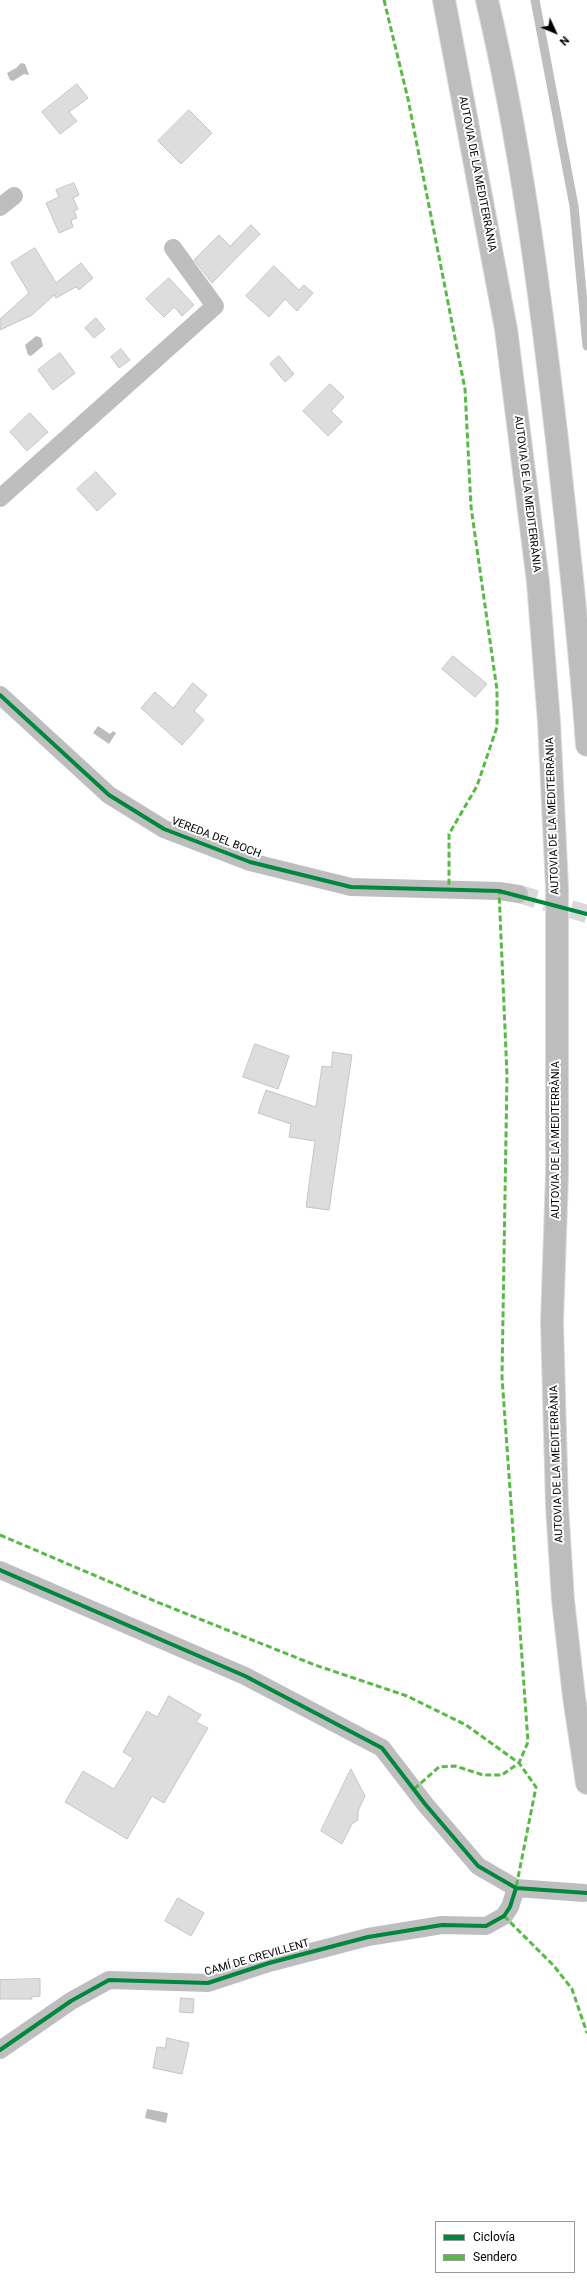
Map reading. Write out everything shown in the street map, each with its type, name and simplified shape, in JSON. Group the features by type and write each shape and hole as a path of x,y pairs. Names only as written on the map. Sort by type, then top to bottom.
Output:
{"highway":[{"path":"487,0 533,252 548,360 578,625 587,745"},
{"name":"AUTOVIA DE LA MEDITERRÀNIA","path":"443,5 506,329 538,582 548,714 557,887 557,1175 552,1322 554,1427 563,1600 574,1697 587,1783"}],"street":[{"path":"0,207 14,196"},
{"path":"0,498 215,306 173,248"},
{"name":"VEREDA DEL BOCH","path":"0,695 109,795 164,829 250,862 351,888 499,891 519,894"},
{"path":"0,1570 245,1676 382,1748 425,1804 478,1866 516,1888 584,1892"},
{"name":"CAMÍ DE CREVILLENT","path":"0,2050 71,2001 109,1980 208,1983 269,1963 368,1937 442,1925 486,1926 504,1916 510,1906 516,1888"}],"lane":[{"path":"535,0 574,206 587,346"}],"shaded area":[{"path":"21,63 25,64 29,75 24,74 13,81 10,80 7,73"},
{"path":"36,336 41,338 43,346 31,356 28,355 25,345"},
{"path":"98,726 110,734 113,731 116,733 109,744 93,733"},
{"path":"147,2109 168,2113 166,2123 145,2118"}],"building":[{"path":"77,84 88,98 69,112 77,121 60,134 42,112"},
{"path":"189,110 212,133 181,164 158,141"},
{"path":"74,183 79,195 73,198 78,209 74,211 77,218 71,220 73,227 59,233 46,203 59,197 56,190"},
{"path":"251,225 260,234 212,283 194,260 219,235 230,246"},
{"path":"35,248 56,283 81,263 93,278 79,290 76,287 56,298 54,295 32,315 0,330 0,319 29,293 11,263"},
{"path":"274,266 299,290 304,285 313,293 297,311 285,299 269,317 246,296"},
{"path":"169,278 194,305 182,316 174,307 164,317 146,299"},
{"path":"96,318 105,329 94,338 85,328"},
{"path":"121,349 130,360 119,368 111,357"},
{"path":"60,353 75,373 53,390 38,370"},
{"path":"279,356 294,374 285,382 270,364"},
{"path":"330,384 344,397 331,411 342,422 328,436 303,411"},
{"path":"30,413 48,432 27,451 10,432"},
{"path":"96,472 116,494 97,511 77,489"},
{"path":"453,656 487,684 475,697 442,669"},
{"path":"193,683 207,695 194,711 204,720 182,745 141,708 155,692 173,708"},
{"path":"255,1044 289,1056 278,1089 243,1077"},
{"path":"333,1052 352,1055 329,1210 306,1207 315,1141 289,1137 291,1124 258,1113 266,1090 316,1107 322,1066 331,1067"},
{"path":"169,1696 201,1715 196,1722 208,1728 164,1803 152,1796 127,1839 65,1802 83,1771 114,1789 133,1758 123,1752 147,1711 157,1717"},
{"path":"351,1769 365,1796 358,1811 358,1820 352,1824 342,1844 321,1831"},
{"path":"178,1898 204,1913 191,1936 165,1921"},
{"path":"40,1979 40,1996 31,1997 32,1999 0,1999 0,1980"},
{"path":"181,1998 194,1999 193,2013 180,2012"},
{"path":"167,2038 189,2043 182,2074 153,2068 157,2047 165,2048"}],"tunnel":[{"path":"519,894 587,914"}],"marked path":[{"path":"384,0 408,99 465,389 471,507 497,690 497,727 477,786 449,834 449,890"},
{"path":"414,1789 439,1767 455,1766 483,1775 502,1775 519,1763 528,1742 502,1377 507,1075 499,891"},
{"path":"0,1535 157,1602 315,1665 407,1696 466,1725 519,1763 536,1787 516,1888"},
{"path":"504,1916 554,1966 572,1989 587,2033"}],"cycle path":[{"path":"0,695 109,795 164,829 250,862 351,887 499,891 587,914"},
{"path":"0,1570 245,1676 382,1748 425,1804 478,1866 516,1888 587,1893"},
{"path":"0,2050 71,2001 109,1980 208,1983 269,1963 368,1937 442,1925 486,1926 504,1916 510,1907 516,1888"}]}
